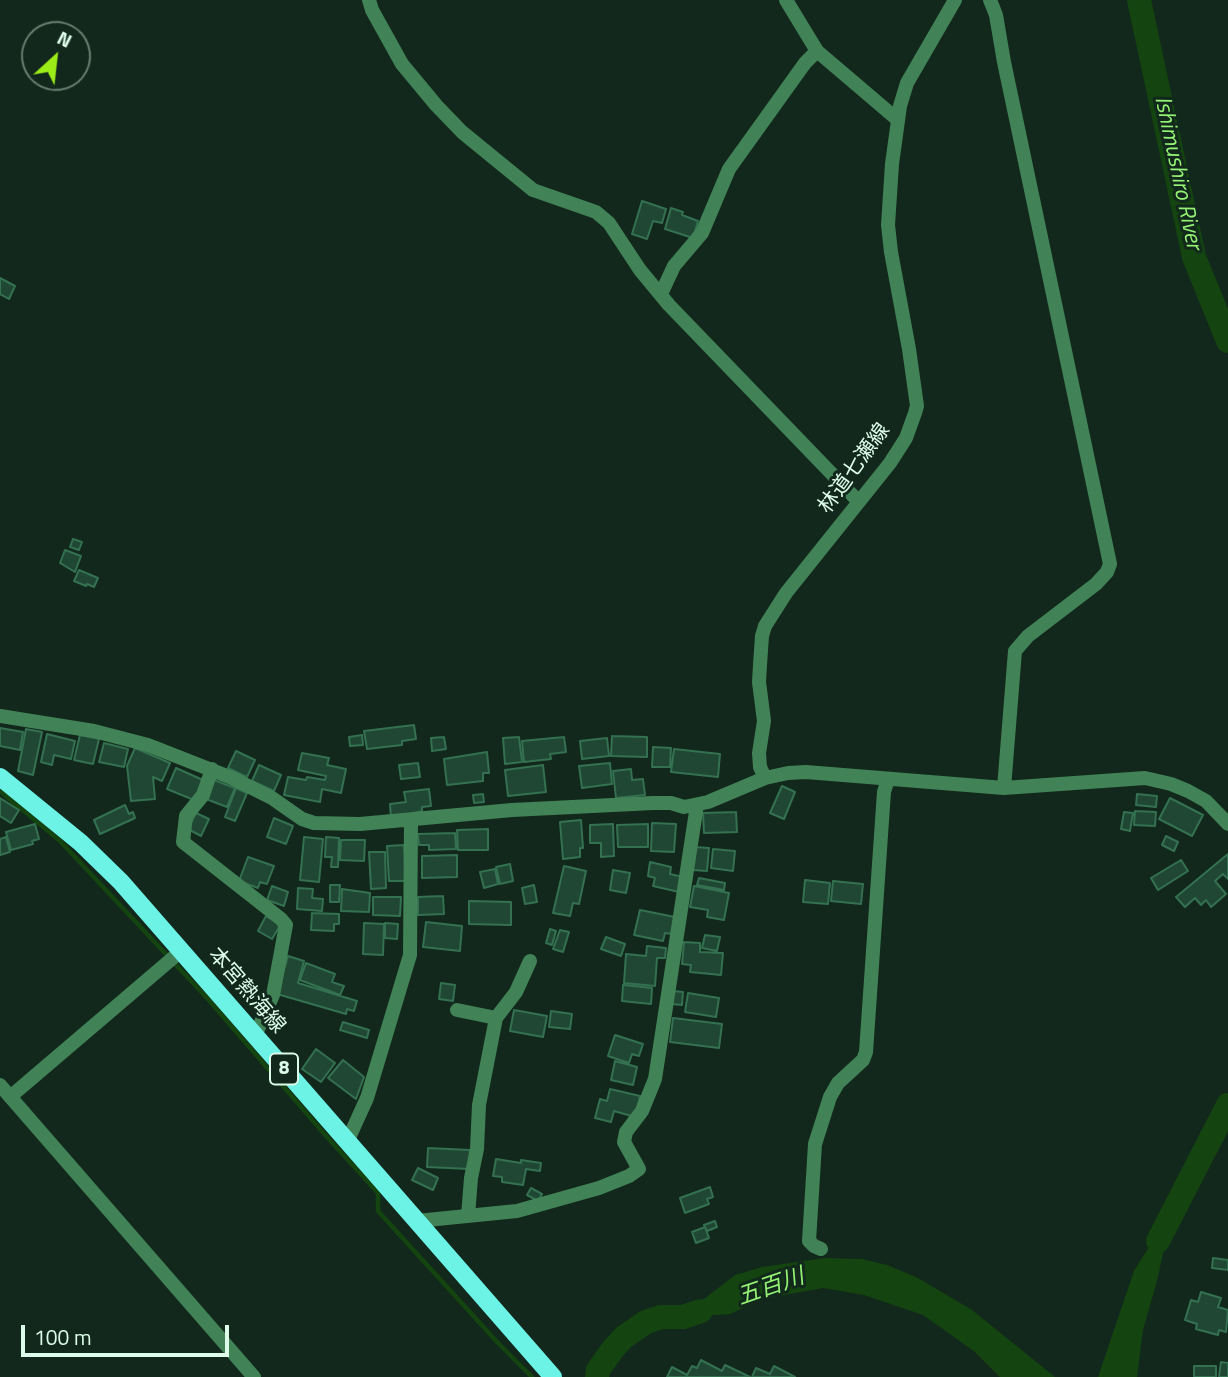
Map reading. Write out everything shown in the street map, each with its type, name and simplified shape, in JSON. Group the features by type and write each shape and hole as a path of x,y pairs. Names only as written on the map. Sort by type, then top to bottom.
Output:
{"main road":[{"name":"本宮熱海線","path":"0,777 45,812 121,882 553,1377"}],"street":[{"path":"369,0 402,64 462,132 533,190 596,212 604,218 640,270 669,305 858,501"},
{"path":"786,0 817,51 898,120"},
{"name":"林道七瀬線","path":"765,778 759,761 764,721 759,682 762,636 786,593 890,463 906,438 917,406 891,259 888,225 892,164 898,120 911,72 955,0"},
{"path":"990,0 996,15 1110,565 1096,584 1028,636 1015,652 1004,788"},
{"path":"661,294 674,266 702,233 729,169 805,63 817,51"},
{"path":"0,716 94,731 148,745 212,769 272,798 302,819 314,823 341,825 411,821 556,807 671,803 684,807 697,805 765,778 806,772 1004,788 1133,778 1157,780 1180,787 1206,801 1228,824"},
{"path":"212,769 203,795 187,816 183,842 286,925 274,995 255,1036"},
{"path":"821,1249 809,1241 814,1144 830,1097 838,1083 863,1060 866,1052 884,792 888,779"},
{"path":"417,1221 497,1214 538,1206 599,1188 639,1168 624,1142 626,1132 642,1111 656,1079 697,805"},
{"path":"347,1142 367,1098 410,955 411,821"},
{"path":"10,1097 181,951"},
{"path":"468,1216 480,1105 496,1018 516,992 530,961"},
{"path":"457,1010 496,1018"},
{"path":"0,1085 254,1377"}],"water":[{"path":"1173,1208 1143,1330 1137,1377 1098,1377 1134,1271"},
{"path":"825,1258 862,1259 887,1265 918,1278 972,1310 1055,1377 1000,1377 975,1352 923,1315 864,1295 823,1288 773,1297 730,1314 701,1316 688,1321 667,1317 691,1309 735,1275 762,1267"}],"building":[{"path":"642,201 666,209 662,223 653,221 647,239 632,234"},
{"path":"671,208 698,221 693,238 665,229"},
{"path":"0,278 15,286 9,299 0,294"},
{"path":"73,539 82,542 79,550 70,547"},
{"path":"65,550 81,556 75,572 60,563"},
{"path":"79,570 98,578 94,587 74,581"},
{"path":"414,725 416,739 402,741 402,745 367,749 364,731"},
{"path":"0,728 23,732 20,750 0,746"},
{"path":"26,729 42,732 33,775 18,771"},
{"path":"47,734 75,741 71,759 54,755 52,765 41,762"},
{"path":"80,735 99,739 93,764 74,760"},
{"path":"362,735 363,745 350,746 349,737"},
{"path":"612,736 647,737 647,757 611,756"},
{"path":"444,737 446,749 432,751 431,738"},
{"path":"519,737 522,762 505,764 503,738"},
{"path":"564,737 566,752 550,754 551,759 524,762 522,741"},
{"path":"607,738 609,756 582,759 580,741"},
{"path":"104,743 128,749 124,767 99,762"},
{"path":"653,747 671,748 670,767 652,767"},
{"path":"135,748 170,763 162,781 153,777 155,799 131,801 127,766"},
{"path":"674,749 720,754 718,777 671,772"},
{"path":"236,751 255,760 247,777 228,768"},
{"path":"487,752 489,773 483,773 483,781 447,785 444,759"},
{"path":"302,753 329,758 327,765 346,769 341,793 322,789 320,802 284,795 288,777 325,780 326,776 298,770"},
{"path":"418,763 420,777 401,779 399,765"},
{"path":"610,763 612,784 582,788 579,766"},
{"path":"259,765 281,775 274,791 252,781"},
{"path":"543,765 546,792 508,796 505,770"},
{"path":"176,768 203,780 194,800 167,789"},
{"path":"631,769 632,780 643,779 645,795 616,798 613,771"},
{"path":"214,780 235,788 227,807 206,799"},
{"path":"782,786 795,792 784,819 770,813"},
{"path":"236,788 247,793 235,821 225,817"},
{"path":"429,789 431,806 391,819 390,804 406,802 404,792"},
{"path":"483,794 484,802 474,803 473,795"},
{"path":"1137,794 1157,796 1156,807 1136,805"},
{"path":"0,798 19,810 11,823 0,816"},
{"path":"1170,798 1203,815 1192,836 1159,819"},
{"path":"125,805 129,814 133,812 135,818 100,834 94,820"},
{"path":"1135,811 1156,812 1155,826 1134,825"},
{"path":"736,812 737,832 704,833 703,813"},
{"path":"1124,812 1133,813 1130,831 1121,829"},
{"path":"196,813 209,819 201,836 188,829"},
{"path":"274,818 293,826 286,844 267,837"},
{"path":"581,820 583,848 580,848 580,857 563,859 560,822"},
{"path":"652,823 676,824 674,852 651,851"},
{"path":"35,824 39,839 32,841 33,844 11,850 6,832"},
{"path":"613,824 614,856 601,857 601,843 590,843 590,825"},
{"path":"648,824 648,847 618,847 617,825"},
{"path":"488,829 488,850 458,850 457,830"},
{"path":"455,833 456,849 429,850 429,845 419,845 418,834"},
{"path":"1166,836 1178,842 1174,851 1162,845"},
{"path":"6,837 10,852 0,855 0,839"},
{"path":"304,837 323,839 319,882 300,880"},
{"path":"326,837 339,838 338,867 331,867 332,857 325,857"},
{"path":"341,840 365,840 364,861 340,860"},
{"path":"404,845 406,881 389,881 387,846"},
{"path":"695,847 709,848 707,871 693,870"},
{"path":"713,849 735,851 733,871 711,868"},
{"path":"369,852 385,852 386,888 371,889"},
{"path":"1228,854 1228,879 1223,874 1215,881 1226,894 1211,907 1206,900 1201,905 1195,898 1185,907 1176,897"},
{"path":"457,855 457,877 422,878 422,856"},
{"path":"248,857 274,866 267,884 260,882 258,888 239,881"},
{"path":"1181,860 1188,871 1158,890 1151,878"},
{"path":"650,862 671,867 670,874 683,877 679,892 653,886 655,878 648,876"},
{"path":"510,864 513,881 500,884 496,867"},
{"path":"564,866 586,871 579,904 573,903 570,916 553,913"},
{"path":"495,869 498,884 484,888 480,872"},
{"path":"613,870 630,873 626,893 610,890"},
{"path":"699,878 725,883 724,890 697,885"},
{"path":"805,880 830,883 828,904 803,902"},
{"path":"833,881 863,884 861,904 831,901"},
{"path":"330,885 340,885 339,902 330,902"},
{"path":"534,885 537,902 525,904 522,888"},
{"path":"272,886 288,892 284,906 267,900"},
{"path":"694,886 729,893 724,920 707,917 708,910 690,907"},
{"path":"298,888 313,889 312,898 323,899 322,911 297,909"},
{"path":"342,889 370,893 369,912 341,911"},
{"path":"443,896 444,914 418,915 418,897"},
{"path":"373,897 401,897 400,916 373,915"},
{"path":"469,901 511,902 511,925 469,924"},
{"path":"640,910 675,917 671,934 665,933 663,941 634,935"},
{"path":"312,913 339,914 339,924 334,924 334,931 311,930"},
{"path":"266,916 281,924 272,939 258,931"},
{"path":"426,922 462,926 460,951 423,947"},
{"path":"364,923 384,924 383,955 363,954"},
{"path":"385,923 398,924 397,939 385,938"},
{"path":"550,929 556,931 552,945 546,943"},
{"path":"560,930 569,932 563,952 553,949"},
{"path":"705,935 720,937 717,951 702,948"},
{"path":"606,937 625,944 621,956 601,949"},
{"path":"684,942 700,943 700,952 723,953 721,975 690,972 691,965 682,964"},
{"path":"647,946 666,948 665,958 657,958 655,986 624,983 626,954 646,956"},
{"path":"288,956 304,961 298,983 357,1001 354,1011 347,1009 346,1014 277,994"},
{"path":"306,963 335,974 332,982 344,986 340,995 300,980"},
{"path":"441,983 455,985 453,1001 439,999"},
{"path":"623,985 652,988 651,1004 622,1001"},
{"path":"674,991 683,992 682,1005 672,1004"},
{"path":"688,993 719,998 716,1017 685,1012"},
{"path":"514,1010 547,1016 543,1037 510,1031"},
{"path":"551,1011 572,1014 570,1029 549,1027"},
{"path":"673,1018 722,1024 719,1048 670,1042"},
{"path":"343,1022 369,1030 367,1038 340,1030"},
{"path":"615,1035 643,1044 639,1056 632,1054 629,1063 608,1056"},
{"path":"316,1049 335,1063 321,1082 302,1069"},
{"path":"343,1060 364,1077 356,1099 328,1078"},
{"path":"615,1061 637,1067 633,1085 611,1080"},
{"path":"610,1089 640,1096 635,1117 614,1111 611,1122 595,1118 600,1099 607,1101"},
{"path":"428,1148 470,1150 469,1169 427,1167"},
{"path":"496,1159 541,1163 540,1171 526,1169 523,1185 502,1182 502,1177 493,1176"},
{"path":"418,1168 438,1178 433,1190 412,1180"},
{"path":"710,1187 713,1197 707,1199 709,1204 685,1213 680,1198"},
{"path":"531,1188 542,1194 538,1201 527,1195"},
{"path":"715,1221 717,1227 707,1231 704,1225"},
{"path":"705,1227 709,1238 696,1243 692,1232"},
{"path":"1213,1258 1228,1260 1228,1270 1212,1268"},
{"path":"1201,1292 1221,1298 1218,1307 1228,1310 1226,1332 1219,1330 1218,1335 1196,1329 1197,1324 1185,1320 1191,1300 1198,1302"},
{"path":"701,1360 722,1371 725,1365 750,1377 667,1377 672,1367 687,1375 692,1366 697,1368"},
{"path":"1221,1362 1228,1363 1228,1377 1219,1377"},
{"path":"774,1366 795,1377 752,1377 756,1368 770,1374"},
{"path":"1194,1366 1216,1366 1216,1377 1194,1377"}],"waterway":[{"name":"Ishimushiro River","path":"1139,0 1194,257 1228,341"},
{"path":"0,791 60,841 207,998 378,1193 378,1211 532,1377"},
{"name":"Ishimushiro River","path":"1158,1241 1228,1105"},
{"name":"五百川","path":"597,1377 598,1370 613,1349 624,1337 646,1322 661,1317 683,1317 701,1311"}]}
